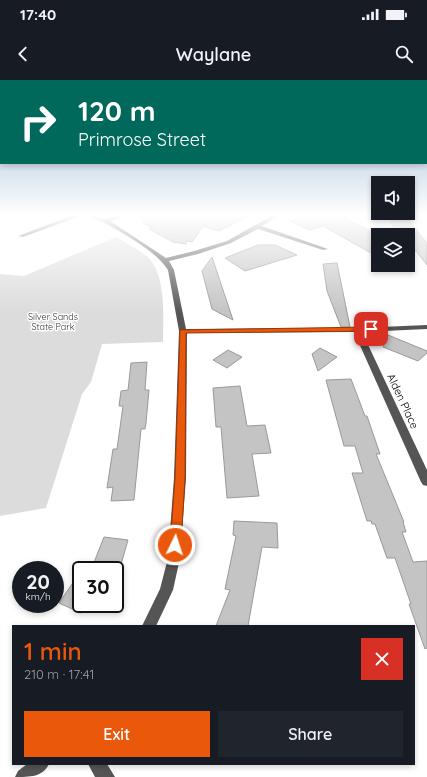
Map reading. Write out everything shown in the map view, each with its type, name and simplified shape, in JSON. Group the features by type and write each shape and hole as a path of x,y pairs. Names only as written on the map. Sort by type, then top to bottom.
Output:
{"street":[{"path":"147,248 165,260 170,270 183,331 180,478 174,558 166,590 149,625"},
{"path":"165,260 212,248"},
{"path":"321,248 325,249"},
{"path":"183,331 357,330 427,327"},
{"name":"Alden Place","path":"357,330 427,482"},
{"path":"24,777 40,765"},
{"path":"97,765 106,777"}],"green space":[{"name":"Silver Sands State Park","path":"91,248 134,248 149,258 160,280 163,301 163,342 102,344 91,382 82,394 46,508 0,516 0,274 24,276"}],"building":[{"path":"252,248 281,248 297,255 245,271 225,258"},
{"path":"361,248 371,248 371,253"},
{"path":"415,248 427,248 427,265 415,250"},
{"path":"212,257 233,320 212,309 202,271"},
{"path":"337,263 350,327 341,327 327,291 323,264"},
{"path":"388,335 427,351 427,353 418,361 383,347"},
{"path":"320,348 337,357 318,371 312,354"},
{"path":"228,350 242,357 227,368 213,360"},
{"path":"147,362 145,390 149,390 146,423 145,429 141,429 134,500 111,501 113,487 107,488 113,449 117,449 123,406 119,406 121,391 128,390 131,363"},
{"path":"351,379 365,416 367,416 380,454 376,454 404,522 406,532 402,532 413,562 427,561 427,648 425,649 395,558 387,558 375,524 372,524 371,521 367,521 352,473 363,473 355,446 344,446 326,380"},
{"path":"240,386 247,426 265,425 271,453 252,454 259,496 227,498 221,427 216,427 213,388"},
{"path":"234,521 277,523 278,548 262,547 248,625 216,625 230,590 225,589 236,536 233,535"},
{"path":"104,537 128,540 122,561 95,561"},
{"path":"72,584 72,609 64,605 64,596"}],"route":[{"path":"175,545 180,478 183,331 371,329"}]}
